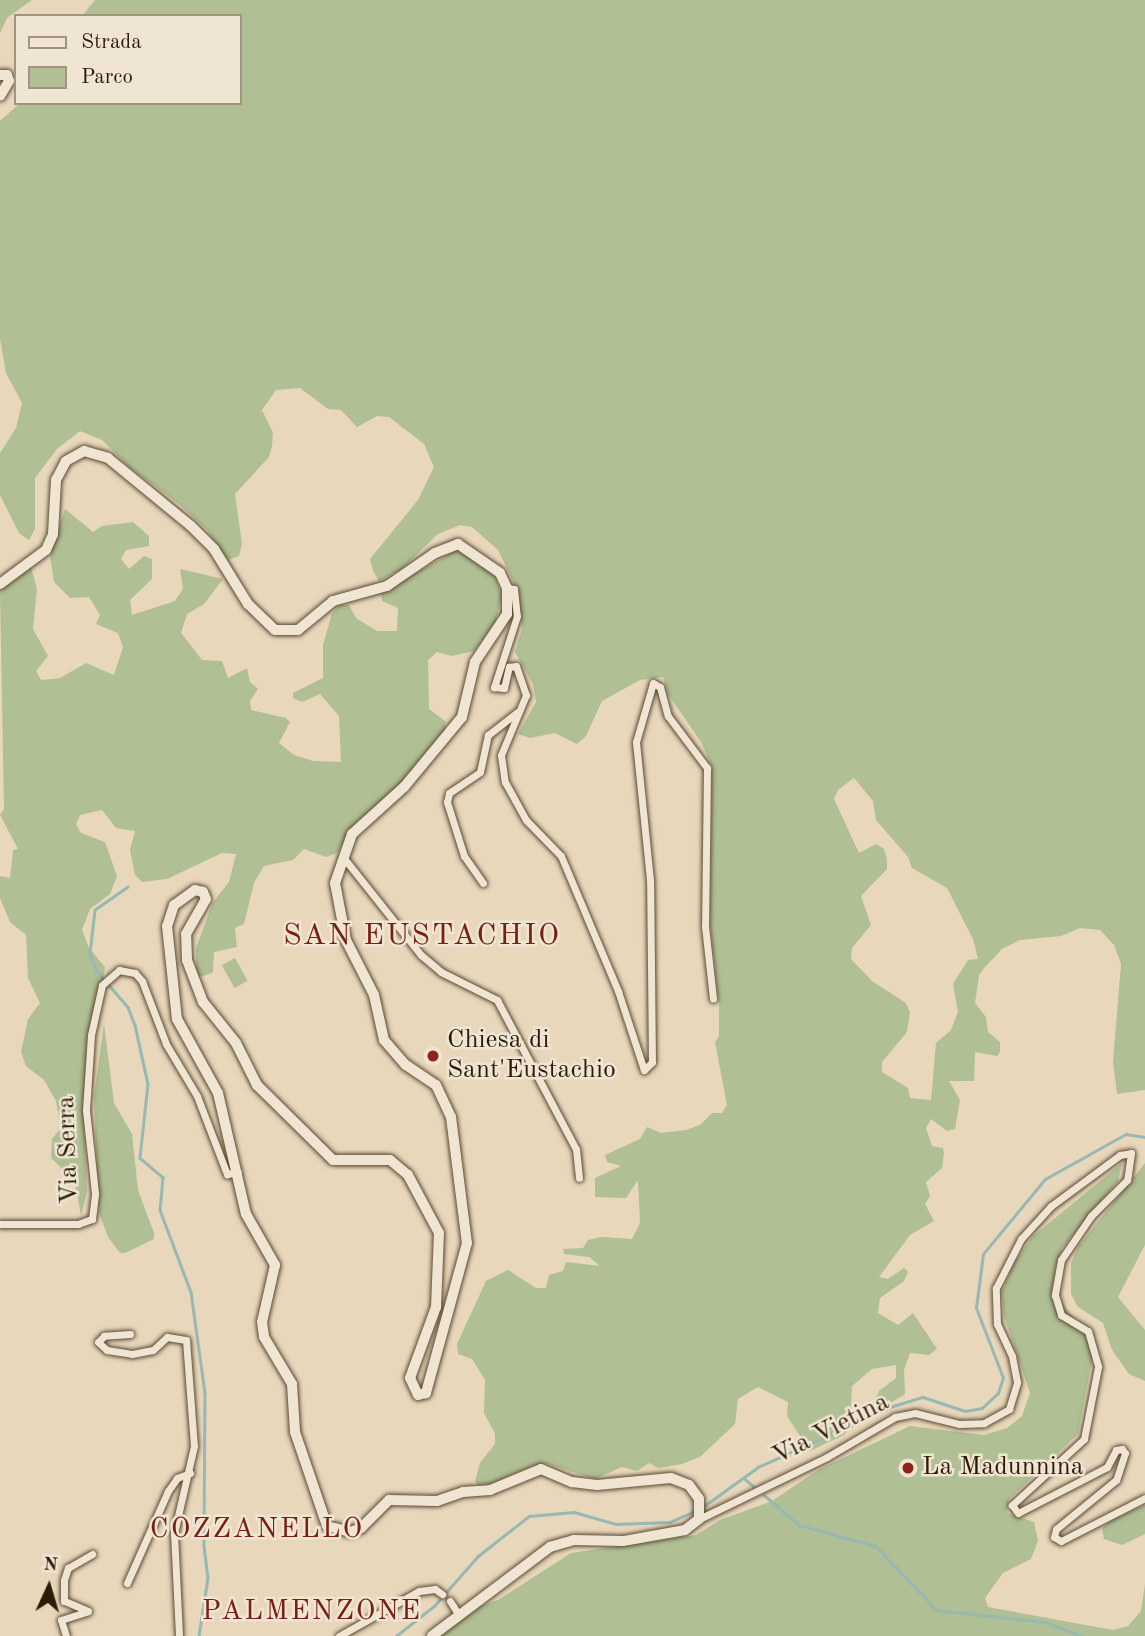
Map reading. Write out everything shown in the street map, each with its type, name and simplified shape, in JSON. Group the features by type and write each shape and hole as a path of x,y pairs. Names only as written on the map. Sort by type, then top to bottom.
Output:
{"street":[{"path":"0,75 7,75 9,81 0,96"},
{"path":"0,584 46,550 53,534 56,480 66,461 84,451 108,458 191,526 214,549 248,604 275,630 298,630 326,605 387,586 435,553 458,544 464,544 500,573 507,588 507,614 475,662 462,717 404,787 357,828 343,856 335,883 337,906 351,956 374,995 384,1040 406,1065 436,1085 452,1117 467,1243 426,1393 418,1395 410,1378 436,1307 439,1233 436,1225 402,1167 390,1160 333,1160 320,1153 257,1085 236,1043 204,1002 187,960 186,934 206,899 204,892 195,890 174,905 167,926 177,1019 218,1093 246,1214 275,1265 262,1322 264,1337 292,1384 295,1432 327,1526 351,1532 361,1528 389,1500 438,1501 463,1492 490,1490 520,1474 541,1469 572,1482 597,1485 671,1478 689,1485 699,1499 700,1517 685,1531 654,1537 574,1541 550,1547 432,1636"},
{"path":"507,588 514,589 517,616 494,687 503,688 509,667 516,666 526,695 501,755 505,782 526,820 561,856 648,1070 652,1062 650,880 636,742 648,690 653,683 660,687 668,716 708,768 705,926 713,999"},
{"path":"483,883 464,856 448,816 449,793 480,772 488,735 521,710"},
{"path":"343,856 421,955 441,972 497,1000 576,1149 579,1178"},
{"name":"Via Serra","path":"0,1224 78,1224 92,1219 95,1193 86,1110 91,1035 102,985 111,974 129,970 142,981 166,1044 197,1096 227,1174 238,1172"},
{"name":"Via Vietina","path":"700,1517 827,1457 895,1417 915,1413 959,1424 984,1423 1009,1409 1017,1382 1012,1356 997,1325 996,1287 1021,1238 1051,1206 1120,1155 1131,1153 1127,1180 1091,1216 1060,1260 1055,1295 1061,1315 1088,1331 1098,1367 1084,1438 1012,1505 1018,1513 1107,1467 1116,1450 1122,1449 1125,1453 1116,1480 1056,1529 1054,1537 1062,1541 1145,1498"},
{"path":"130,1334 104,1336 97,1342 107,1350 132,1354 153,1350 167,1337 186,1340 194,1446 190,1473 174,1533 179,1636"},
{"path":"127,1583 168,1491 177,1478 190,1473"},
{"path":"66,1636 61,1620 88,1611 64,1601 64,1580 68,1568 92,1554"},
{"path":"339,1636 362,1619 419,1591 435,1589 442,1594"},
{"path":"450,1601 458,1614"}],"green space":[{"path":"0,0 32,0 7,18 0,33"},
{"path":"95,0 1145,0 1145,1090 1117,1094 1113,1062 1121,964 1114,945 1100,930 1080,928 1061,936 1020,940 1002,949 985,967 979,975 975,1003 986,1017 988,1032 1000,1042 1000,1052 997,1056 975,1052 974,1081 949,1081 960,1100 955,1129 947,1131 931,1119 926,1128 932,1146 943,1148 944,1153 942,1168 926,1182 930,1196 925,1204 934,1221 910,1235 879,1277 888,1279 904,1268 908,1272 904,1281 880,1298 878,1313 898,1325 913,1313 937,1349 929,1355 910,1353 904,1370 905,1394 876,1412 873,1404 879,1391 896,1378 896,1365 872,1369 852,1386 850,1427 844,1435 810,1451 787,1416 788,1402 758,1387 738,1399 735,1424 700,1457 682,1464 658,1468 649,1463 637,1471 622,1467 595,1479 547,1464 534,1465 491,1484 478,1485 475,1481 480,1463 495,1444 495,1434 484,1413 485,1380 472,1359 458,1354 457,1344 486,1281 508,1270 536,1288 546,1288 549,1275 563,1271 566,1262 600,1266 589,1257 564,1254 563,1249 583,1248 588,1240 601,1237 632,1239 640,1223 638,1180 626,1198 595,1197 595,1178 621,1166 607,1162 605,1155 640,1139 647,1127 661,1133 686,1130 700,1125 712,1113 722,1113 727,1105 715,1042 719,1036 719,1004 710,922 712,767 701,742 668,694 663,677 640,680 602,701 586,736 577,744 555,733 530,738 518,734 536,702 533,684 515,652 522,629 519,593 498,550 472,527 460,525 438,534 402,569 379,581 373,571 370,559 418,500 434,467 424,444 389,417 377,416 357,427 341,410 328,409 300,388 276,390 262,410 273,433 269,457 235,494 242,544 239,556 228,560 207,530 179,504 128,466 102,440 80,431 57,449 35,478 35,529 29,540 19,533 0,495 0,453 16,428 22,403 6,373 0,339 0,121 18,105 242,105 242,14 84,14","holes":["854,778 873,801 876,820 908,857 912,868 947,888 973,939 978,959 968,960 953,984 958,1012 951,1030 936,1043 931,1100 910,1098 908,1088 882,1072 882,1062 907,1032 910,1012 906,1003 872,981 851,959 852,948 871,925 861,896 887,869 887,859 884,849 876,844 859,853 834,799 838,790"]},
{"path":"65,509 93,532 102,526 133,522 149,536 149,546 126,550 121,559 129,569 144,556 152,559 152,579 130,600 132,615 175,601 183,589 180,569 223,579 204,604 187,614 181,633 202,660 222,661 228,678 247,668 250,682 258,689 250,701 251,710 286,718 290,722 279,743 294,755 313,761 341,762 339,716 320,694 302,702 293,698 293,693 323,678 323,645 332,613 340,605 349,605 356,618 377,631 397,631 398,608 382,601 381,593 458,549 492,570 502,595 495,623 474,651 452,656 437,652 428,660 429,709 445,721 446,731 397,789 359,820 337,853 326,857 304,849 293,860 264,866 254,883 244,924 235,928 237,947 214,952 213,972 199,977 196,973 196,948 213,902 229,882 236,854 222,853 167,879 142,882 135,875 130,850 135,831 116,828 102,810 80,815 76,824 81,833 105,842 117,876 110,894 90,909 82,930 89,948 105,967 83,1104 87,1192 81,1216 75,1181 51,1158 52,1139 61,1128 56,1101 44,1080 26,1066 21,1052 28,1019 40,1003 28,978 26,935 10,922 0,898 0,876 10,878 13,850 18,849 0,815 4,809 0,590 31,567 37,589 33,629 48,656 36,671 41,680 60,678 86,663 114,675 123,647 118,633 96,624 100,615 89,597 70,598 54,582 50,555"},
{"path":"235,958 248,981 234,988 222,965"},
{"path":"104,1024 114,1103 132,1134 138,1190 154,1233 154,1239 125,1253 120,1253 108,1237 99,1213 94,1096"},
{"path":"1122,1163 1118,1181 1062,1248 1055,1269 1058,1298 1087,1335 1093,1354 1078,1434 1009,1499 1007,1513 1034,1522 1038,1541 1031,1559 1003,1573 985,1598 988,1607 1113,1630 1128,1626 1141,1611 1145,1584 1145,1636 440,1636 473,1609 498,1600 571,1553 696,1535 720,1520 772,1501 818,1470 910,1426 984,1435 1007,1428 1022,1416 1030,1393 1004,1316 1002,1292 1013,1265 1032,1237"},
{"path":"1145,1163 1145,1245 1118,1297 1145,1330 1145,1381 1129,1374 1112,1350 1103,1323 1078,1307 1071,1294 1071,1263 1078,1247"},
{"path":"1145,1505 1145,1534 1122,1545 1104,1539 1102,1529 1109,1521"}],"waterway":[{"path":"128,887 95,910 90,954 97,971 128,1007 135,1025 148,1084 140,1158 163,1177 160,1210 191,1292 205,1393 204,1546 208,1578 199,1636"},
{"path":"704,1506 758,1467 893,1406 923,1397 965,1411 982,1408 998,1393 1003,1378 976,1308 983,1254 1045,1179 1126,1134 1145,1137"},
{"path":"745,1479 753,1486"},
{"path":"764,1495 799,1525 876,1546 937,1610 1045,1622 1081,1636"},
{"path":"396,1636 434,1606 478,1556 529,1516 574,1512 616,1524 670,1522 695,1511"}],"place":[{"name":"Chiesa di Sant'Eustachio","path":"433,1056"},
{"name":"La Madunnina","path":"908,1468"}],"district":[{"name":"SAN EUSTACHIO","path":"422,936"},
{"name":"COZZANELLO","path":"257,1530"},
{"name":"PALMENZONE","path":"312,1612"}]}
